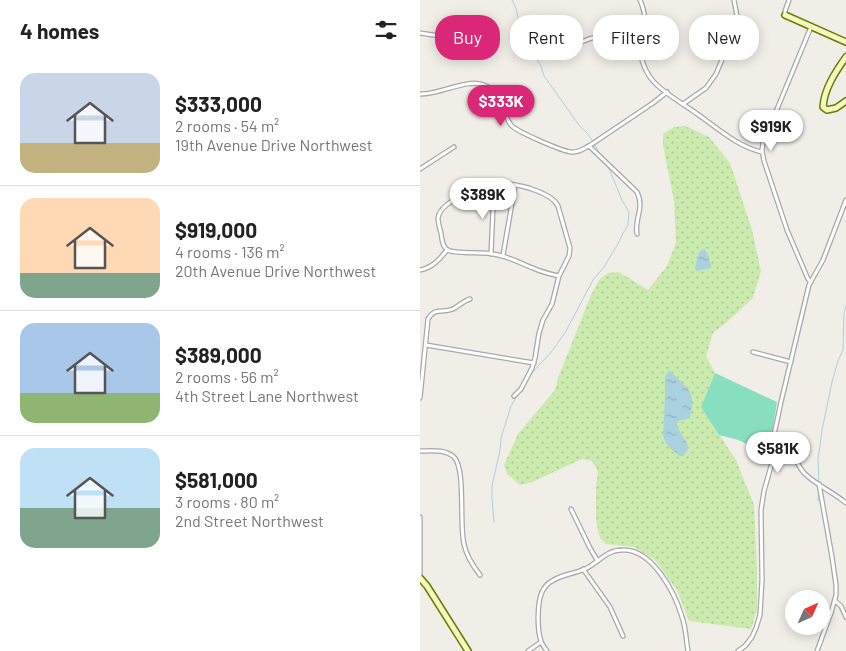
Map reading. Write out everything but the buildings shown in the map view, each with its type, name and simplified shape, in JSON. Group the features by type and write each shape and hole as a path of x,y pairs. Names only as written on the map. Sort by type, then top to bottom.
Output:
{"street":[{"path":"640,0 644,15"},
{"path":"683,104 706,88 716,74 736,24 734,0"},
{"path":"789,0 785,16 846,42"},
{"path":"811,27 763,143 762,152 787,230 811,282"},
{"path":"420,33 435,34"},
{"path":"846,57 835,72 823,107 829,111 846,100"},
{"path":"643,60 646,70 653,80 667,92 727,136 762,152"},
{"path":"420,94 473,83 484,84 497,94 511,125 518,131 571,152 579,151 589,146 667,92"},
{"path":"589,146 637,192 640,199 640,209 636,225 637,234"},
{"path":"420,169 454,147"},
{"path":"491,254 494,186"},
{"path":"514,396 521,389 536,358 540,328 554,298 559,276 570,252 557,203 552,198 525,187 494,186 479,189 456,198 444,209 438,218 442,244 452,252 503,255 536,269 559,276"},
{"path":"503,255 515,186"},
{"path":"738,651 752,637 760,616 762,580 761,510 772,459 777,420 811,282 846,200"},
{"path":"420,270 433,265 448,250"},
{"path":"420,398 428,319 432,313 439,310 453,309 470,299"},
{"path":"425,345 534,362"},
{"path":"753,352 791,362"},
{"path":"774,446 789,450 803,472 846,502"},
{"path":"420,451 448,453 457,461 460,472 464,545 470,560 480,575"},
{"path":"816,651 835,601 835,578 819,484"},
{"path":"571,509 597,560"},
{"path":"420,517 420,578 468,651"},
{"path":"547,651 541,642 538,621 540,598 547,585 555,579 583,569 608,553 629,550 647,559 668,584 682,617 688,651"},
{"path":"583,569 610,607 623,636"},
{"path":"835,601 840,604 846,617"},
{"path":"528,651 541,642"}],"green space":[{"path":"685,126 709,137 730,163 752,230 761,271 753,298 713,333 706,356 715,373 701,407 736,460 754,505 757,610 751,629 689,621 677,590 655,560 634,547 606,544 600,538 596,521 598,471 592,461 582,459 532,482 520,485 507,474 504,465 518,434 555,390 591,295 600,279 608,273 619,272 648,290 667,266 676,243 674,200 663,146 663,134 674,127"},
{"path":"715,373 777,402 769,454 738,440 719,435 701,407"}],"water":[{"path":"704,249 709,258 711,268 696,271 699,252"},
{"path":"670,371 690,392 692,402 690,418 677,423 689,448 683,456 680,456 670,447 663,435 665,377"}],"waterway":[{"path":"512,0 516,8 521,33 541,66 544,76 579,125 588,134 599,153"},
{"path":"530,375 552,351 566,331 593,280 604,267 628,225 629,212 605,163"},
{"path":"819,483 818,460 822,430 832,382 843,350 846,306"},
{"path":"494,522 492,486 501,438 511,406 519,393"},
{"path":"818,501 819,489"}]}
